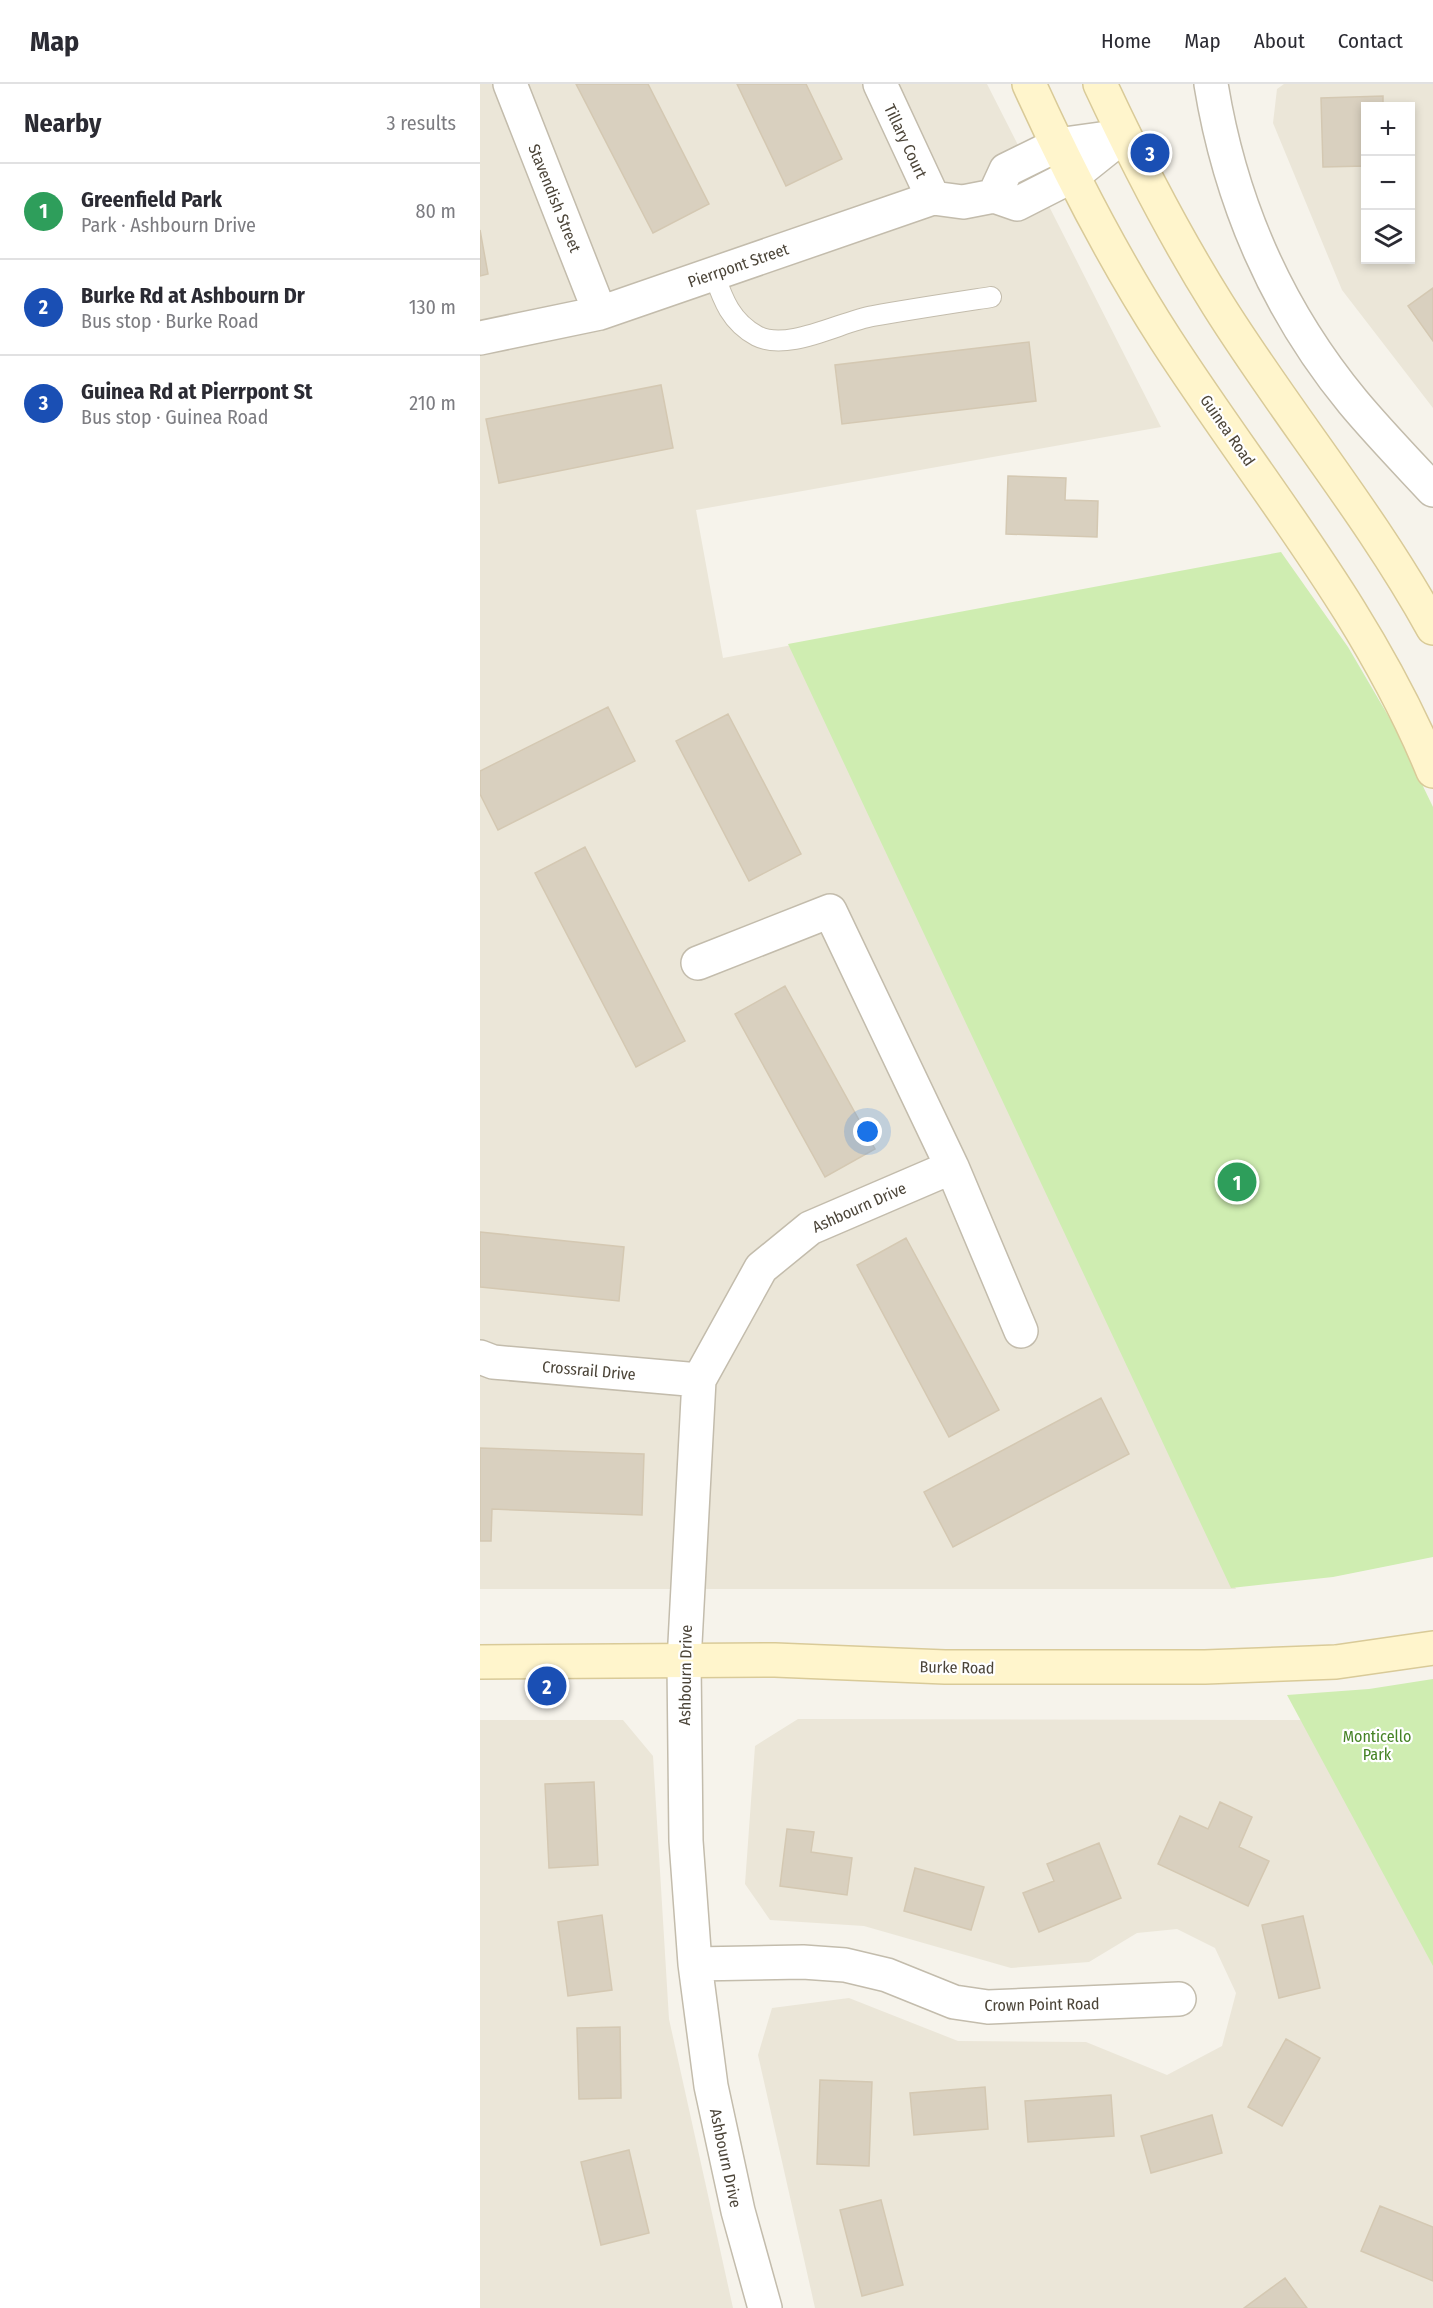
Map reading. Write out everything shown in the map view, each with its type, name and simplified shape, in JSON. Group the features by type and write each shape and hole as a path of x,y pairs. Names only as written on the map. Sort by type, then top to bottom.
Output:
{"main road":[{"name":"Guinea Road","path":"1029,84 1057,145 1165,339 1315,554 1359,624 1393,684 1433,771"},
{"path":"1100,84 1124,135 1218,305 1367,519 1433,628"},
{"name":"Burke Road","path":"480,1662 775,1660 945,1667 1205,1668 1336,1662 1433,1648"}],"street":[{"name":"Stavendish Street","path":"510,84 600,313"},
{"name":"Tillary Court","path":"880,84 933,198"},
{"path":"1211,84 1218,124 1235,190 1254,242 1288,310 1353,402 1433,490"},
{"name":"Pierrpont Street","path":"480,339 600,313 933,198 963,202 994,196 1017,204 1074,175 1124,135"},
{"path":"994,196 1006,170 1057,145 1124,135"},
{"path":"698,963 830,911 952,1167 1021,1331"},
{"name":"Ashbourn Drive","path":"765,2308 738,2211 711,2086 695,1964 686,1841 684,1662 699,1380 761,1268 810,1228 952,1167"},
{"name":"Crossrail Drive","path":"480,1357 494,1362 699,1380"},
{"name":"Crown Point Road","path":"695,1964 803,1962 845,1965 887,1975 954,2002 988,2007 1179,1999"}],"lane":[{"path":"714,274 726,307 739,322 759,337 784,340 816,334 869,316 991,297"}],"shaded area":[{"path":"480,84 987,84 1161,427 696,510 723,658 792,645 1236,1589 480,1589"},
{"path":"1284,84 1433,84 1433,408 1342,290 1273,123 1277,89"},
{"path":"798,1719 1303,1720 1433,1957 1433,2308 815,2308 758,2055 772,2008 849,1998 958,2041 1086,2042 1167,2075 1222,2046 1236,1993 1215,1948 1177,1929 1137,1933 1089,1962 1011,1968 864,1926 770,1920 745,1884 755,1746"},
{"path":"480,1720 623,1720 653,1756 669,2019 733,2308 480,2308"}],"green space":[{"path":"1281,552 1348,647 1393,724 1433,807 1433,1557 1333,1577 1231,1588 788,644"},
{"name":"Monticello Park","path":"1433,1679 1433,1966 1287,1695 1369,1689"}],"building":[{"path":"576,84 648,84 709,204 653,233"},
{"path":"737,84 806,84 842,159 786,186"},
{"path":"1383,96 1383,102 1361,102 1361,166 1323,167 1321,98"},
{"path":"480,230 488,274 480,276"},
{"path":"1433,288 1433,341 1408,306"},
{"path":"1029,342 1036,401 842,424 835,365"},
{"path":"661,385 673,448 499,483 486,419"},
{"path":"1008,476 1066,478 1065,500 1098,501 1097,537 1006,534"},
{"path":"608,707 635,761 498,830 480,794 480,771"},
{"path":"728,714 801,854 749,881 676,741"},
{"path":"585,847 685,1041 636,1067 535,873"},
{"path":"785,986 875,1149 825,1177 735,1014"},
{"path":"480,1232 624,1247 619,1301 480,1287"},
{"path":"906,1238 999,1410 949,1437 857,1265"},
{"path":"1101,1398 1129,1454 953,1547 924,1492"},
{"path":"480,1448 644,1454 642,1515 492,1509 491,1541 480,1541"},
{"path":"594,1782 598,1865 549,1868 545,1784"},
{"path":"1220,1802 1252,1817 1239,1847 1269,1861 1248,1906 1158,1864 1180,1816 1208,1829"},
{"path":"787,1829 814,1832 811,1852 852,1858 847,1895 780,1886"},
{"path":"1099,1843 1121,1898 1039,1932 1023,1893 1054,1881 1047,1864"},
{"path":"915,1868 984,1887 971,1930 904,1911"},
{"path":"602,1915 612,1990 568,1996 558,1922"},
{"path":"1303,1916 1320,1988 1279,1998 1262,1925"},
{"path":"620,2027 621,2098 579,2099 577,2028"},
{"path":"1286,2039 1320,2058 1282,2126 1248,2107"},
{"path":"820,2080 872,2082 869,2166 817,2164"},
{"path":"985,2087 988,2129 914,2135 910,2093"},
{"path":"1111,2095 1114,2136 1028,2142 1025,2101"},
{"path":"1212,2115 1222,2153 1151,2173 1141,2136"},
{"path":"629,2150 649,2233 601,2245 581,2162"},
{"path":"881,2200 903,2285 862,2296 840,2210"},
{"path":"1380,2206 1433,2227 1433,2281 1361,2251"},
{"path":"1285,2278 1307,2308 1244,2308"}],"place":[{"name":"Guinea Rd at Pierrpont St","path":"1150,153"},
{"name":"Greenfield Park","path":"1237,1182"},
{"name":"Burke Rd at Ashbourn Dr","path":"547,1686"}]}
